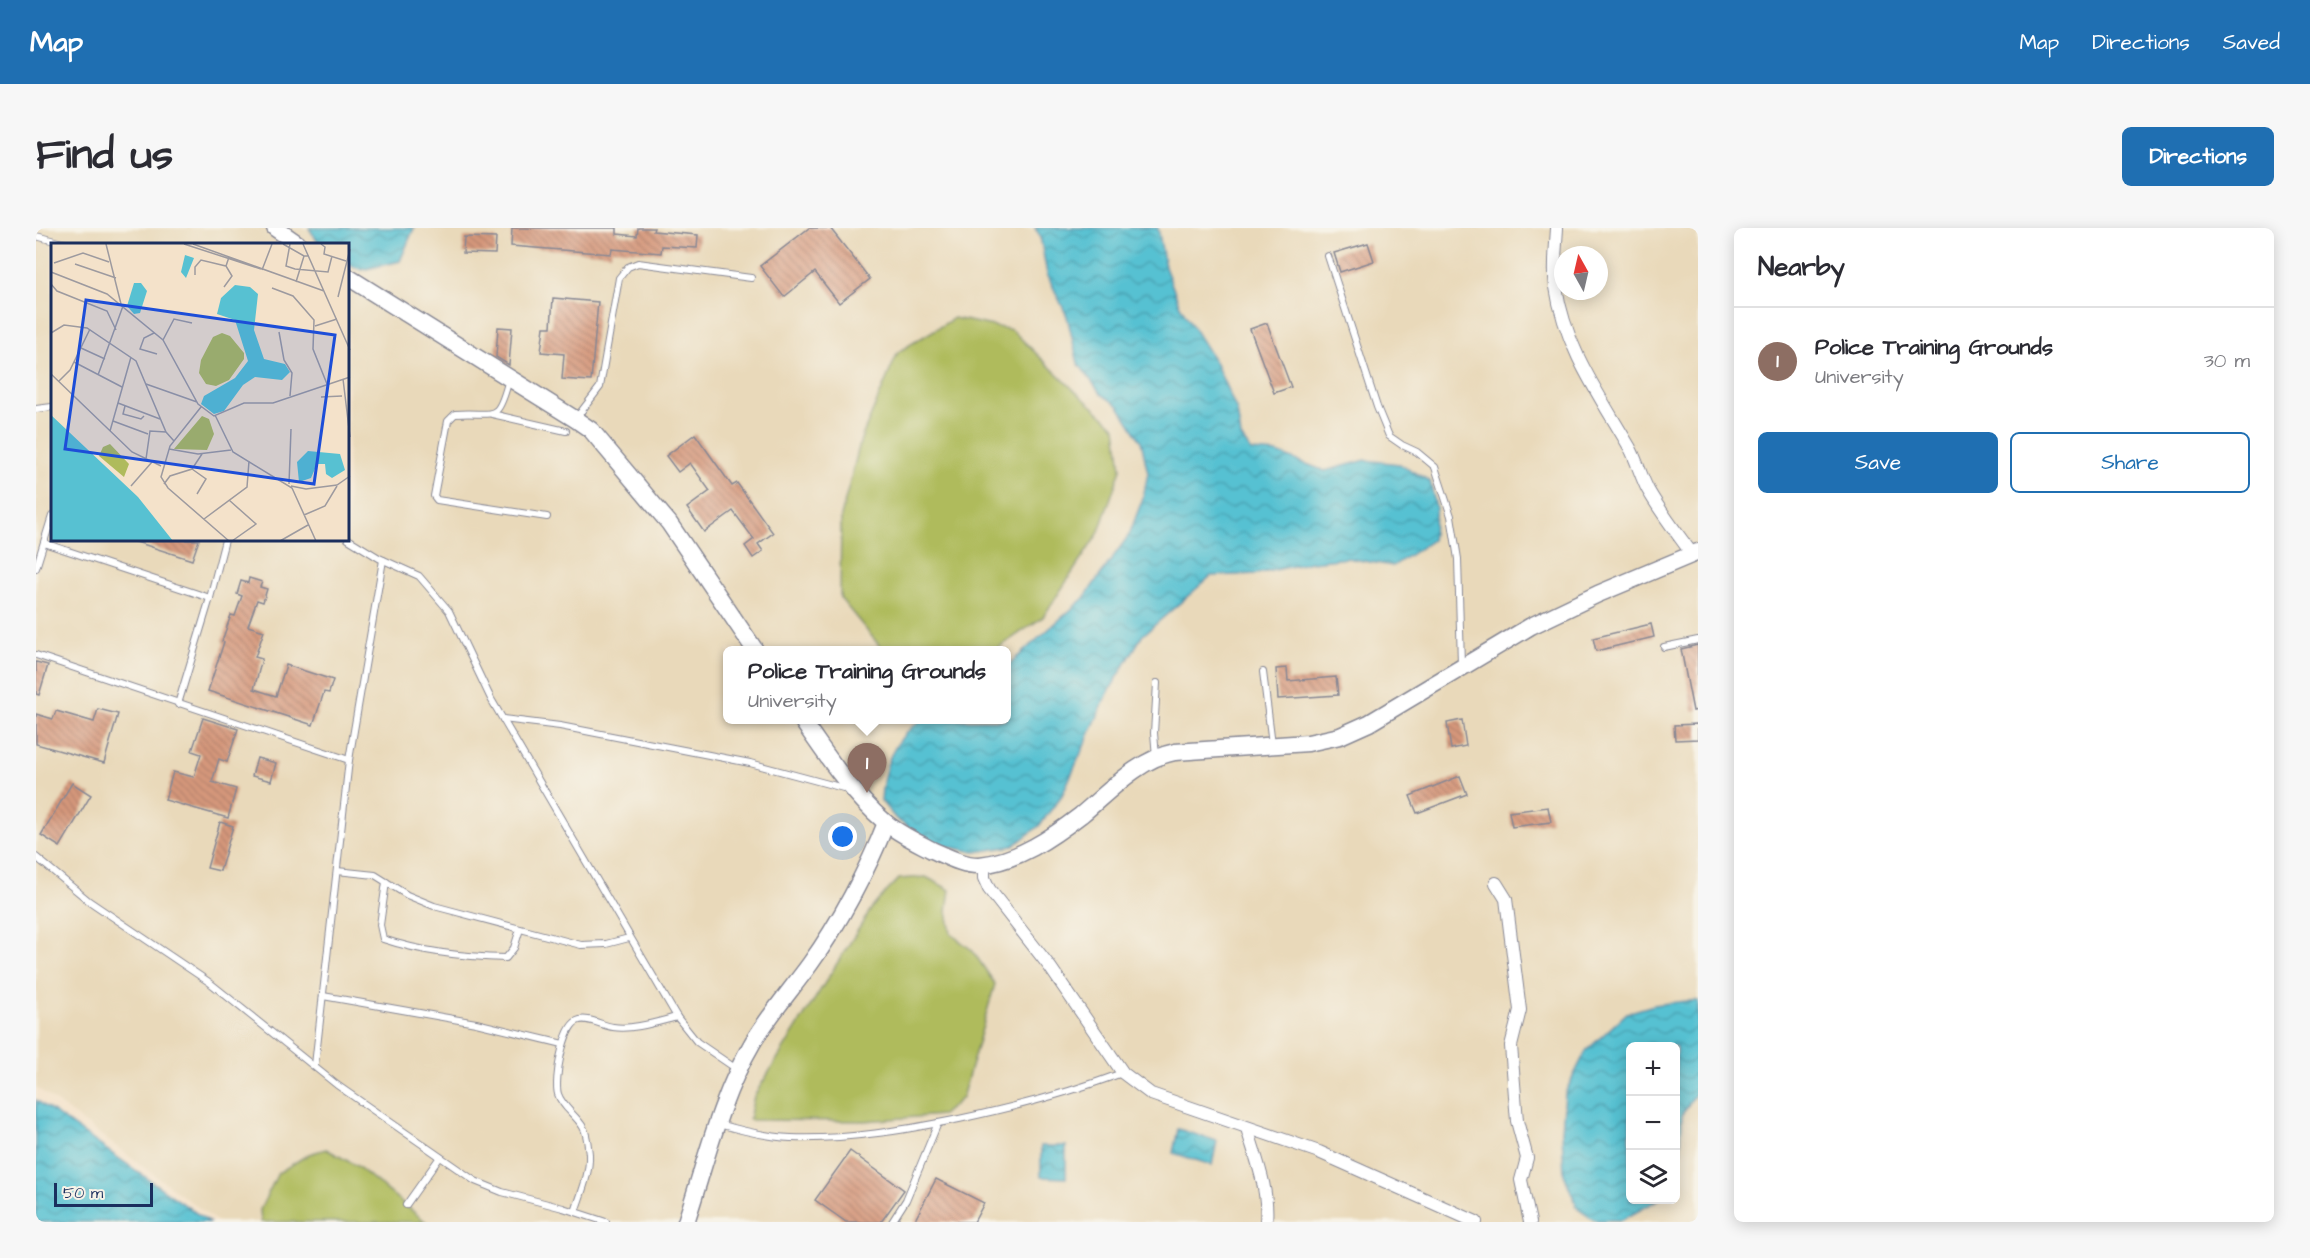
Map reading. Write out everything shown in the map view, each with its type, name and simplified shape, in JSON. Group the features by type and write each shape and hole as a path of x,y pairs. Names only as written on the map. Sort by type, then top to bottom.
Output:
{"street":[{"path":"805,724 828,759 886,823 950,859 977,865 1005,860 1030,850 1061,831 1137,769 1156,757 1182,751 1324,740 1355,730 1413,698 1461,666 1549,617 1695,553 1663,514 1647,487 1633,454 1602,400 1589,383 1569,339 1556,286 1557,228"},
{"path":"279,233 296,243"},
{"path":"350,278 510,378 571,425 591,430 669,522 752,646"},
{"path":"686,1222 716,1123 738,1070 754,1041 817,953 851,896 886,823"},
{"path":"984,864 984,878 989,889 1050,967 1123,1073 1151,1094 1319,1152 1476,1222"},
{"path":"1496,883 1506,898 1520,1010 1512,1046 1517,1121 1527,1158 1521,1180 1530,1222"},
{"path":"1246,1128 1263,1180 1268,1208 1266,1222"}],"lane":[{"path":"36,236 62,243"},
{"path":"1328,256 1377,407 1389,436 1418,452 1435,467 1451,516 1458,560 1461,666"},
{"path":"547,517 435,498 434,490 448,421 455,414 491,414 571,425 600,387 619,278 628,267 638,263 751,278"},
{"path":"491,414 502,405 510,378"},
{"path":"36,409 51,407"},
{"path":"36,568 51,519"},
{"path":"350,540 383,560 419,576 449,611 491,699 676,1017 698,1042 738,1070"},
{"path":"178,704 224,542"},
{"path":"44,543 210,598"},
{"path":"315,1065 349,760 383,560"},
{"path":"1665,647 1698,640"},
{"path":"36,655 349,760"},
{"path":"1263,672 1272,744"},
{"path":"1156,757 1154,734 1157,683"},
{"path":"503,719 560,726 750,763 856,791"},
{"path":"36,857 89,901 209,982 337,1085 475,1181 502,1192 606,1222"},
{"path":"337,871 375,875 407,895 434,906 581,945 606,944 629,938"},
{"path":"386,882 380,925 383,939 451,955 506,958 514,948 520,929"},
{"path":"323,996 476,1023 563,1044"},
{"path":"574,1212 586,1179 589,1155 584,1128 562,1102 558,1092 563,1044 571,1026 578,1020 614,1027 628,1027 676,1017"},
{"path":"716,1123 754,1134 791,1138 907,1130 1007,1109 1068,1092 1123,1073"},
{"path":"892,1222 906,1200 938,1123"},
{"path":"406,1205 440,1157"}],"shaded area":[{"path":"36,228 1698,228 1698,1222 218,1222 36,1087"}],"green space":[{"path":"954,318 1012,330 1116,427 1121,469 1098,534 1043,617 1001,646 880,646 840,598 841,516 861,439 898,352"},
{"path":"926,877 950,890 947,911 951,934 972,950 995,984 962,1098 942,1115 864,1121 749,1120 754,1096 873,906 899,879"},
{"path":"326,1149 357,1166 426,1222 261,1222 260,1210 278,1173 309,1154"}],"water":[{"path":"309,228 414,228 400,261 362,270 350,265 350,243 318,243"},
{"path":"1035,228 1158,228 1165,267 1180,306 1215,362 1237,411 1241,437 1251,451 1277,453 1325,471 1366,460 1399,464 1430,481 1436,508 1432,540 1393,566 1347,558 1311,562 1257,574 1211,576 1142,636 1108,693 1062,795 1039,826 1013,846 976,852 934,844 896,819 881,801 884,777 891,755 903,737 916,724 1011,724 1011,662 1084,598 1129,535 1143,498 1148,473 1141,441 1119,406 1101,394 1078,363 1067,316 1047,274 1040,236"},
{"path":"1698,1001 1698,1090 1682,1114 1680,1156 1680,1042 1626,1042 1626,1204 1651,1204 1622,1220 1594,1220 1578,1209 1564,1174 1562,1132 1565,1093 1586,1051 1627,1013 1654,1005"},
{"path":"36,1100 209,1222 36,1222"},
{"path":"1178,1129 1217,1141 1212,1165 1173,1153"},
{"path":"1041,1146 1066,1146 1066,1178 1041,1177"}],"building":[{"path":"512,228 617,228 617,234 637,236 638,228 654,228 653,231 698,235 697,248 662,246 661,253 612,249 611,254 511,246"},
{"path":"809,228 830,228 870,279 839,303 815,272 784,297 760,266"},
{"path":"464,237 496,238 495,254 463,253"},
{"path":"1368,243 1374,261 1340,272 1334,253"},
{"path":"553,298 598,302 591,381 562,379 564,354 541,352 544,327 551,327"},
{"path":"1267,323 1291,387 1274,393 1250,329"},
{"path":"498,327 512,328 509,365 496,357"},
{"path":"695,434 732,486 737,483 773,533 758,544 763,551 753,558 745,546 754,539 733,511 704,532 687,508 710,491 690,463 678,472 666,456"},
{"path":"136,542 198,542 192,560"},
{"path":"249,578 262,582 260,587 267,589 263,602 257,600 248,626 264,631 255,657 262,659 254,689 276,696 286,665 333,680 329,693 324,692 313,725 208,691 231,615 235,616 242,596 237,594 241,581 248,583"},
{"path":"1651,624 1654,637 1596,651 1593,638"},
{"path":"1698,645 1698,710 1693,711 1681,649"},
{"path":"36,662 48,665 39,695 36,694"},
{"path":"1287,668 1288,681 1336,677 1338,695 1278,699 1276,669"},
{"path":"98,709 118,714 104,763 36,744 36,714 53,719 56,711 94,722"},
{"path":"203,718 238,729 227,762 219,759 212,782 236,789 228,818 165,800 173,772 194,777 201,754 192,751"},
{"path":"1462,720 1466,746 1451,749 1447,723"},
{"path":"1698,724 1698,739 1675,740 1674,725"},
{"path":"257,758 276,763 271,781 252,776"},
{"path":"1460,776 1467,794 1417,813 1410,796"},
{"path":"72,783 91,795 60,847 41,835"},
{"path":"1548,807 1551,822 1512,827 1509,812"},
{"path":"220,822 233,826 220,871 207,868"},
{"path":"850,1151 904,1190 881,1222 846,1222 815,1200"},
{"path":"936,1179 984,1203 974,1222 914,1222"}],"place":[{"name":"Police Training Grounds","path":"867,793"}]}
